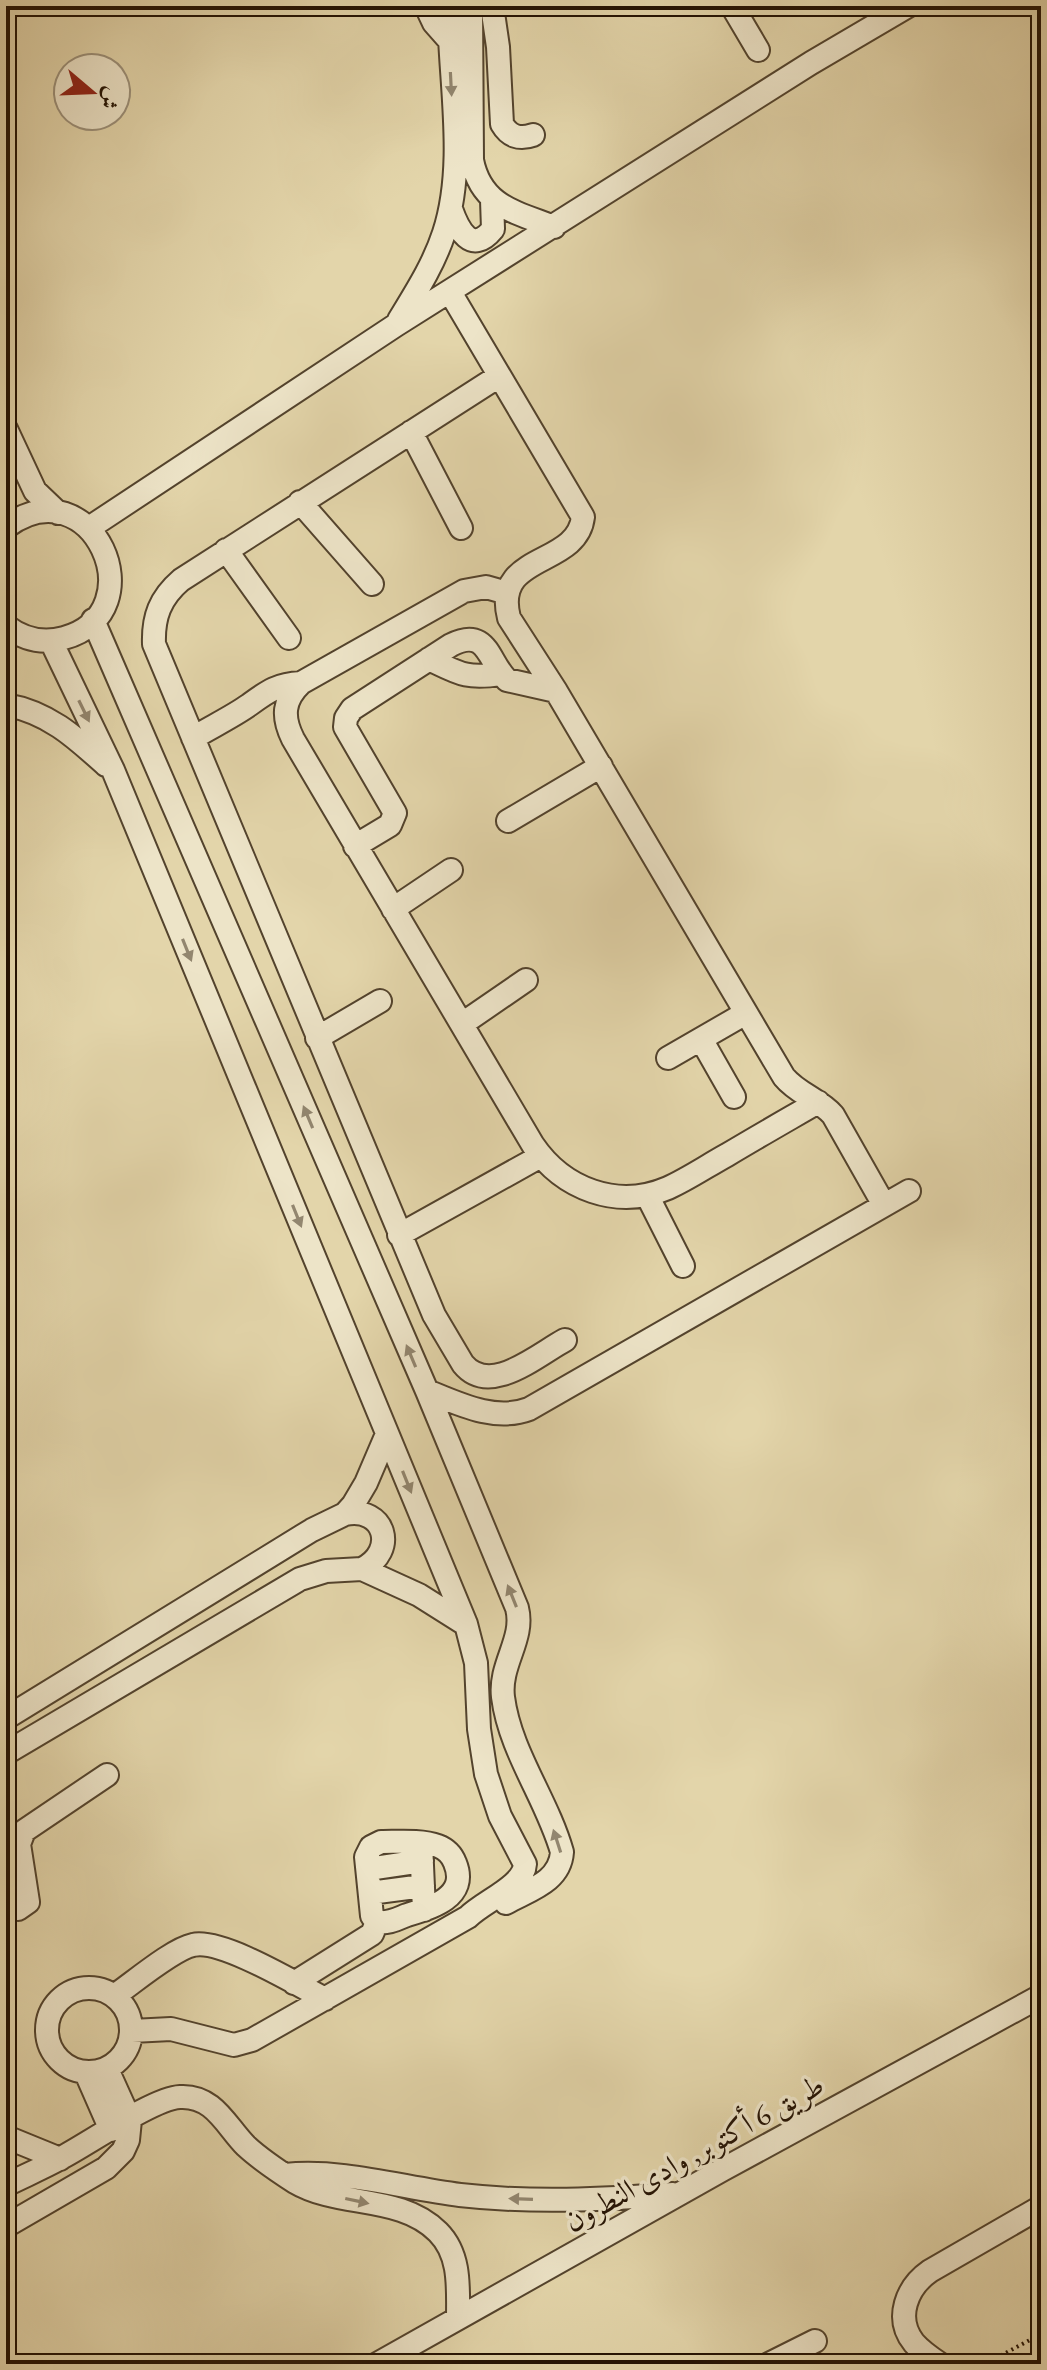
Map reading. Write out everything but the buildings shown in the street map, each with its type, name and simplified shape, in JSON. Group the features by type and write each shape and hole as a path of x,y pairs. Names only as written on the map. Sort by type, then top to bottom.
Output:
{"street":[{"path":"426,6 434,23 449,40"},
{"path":"396,325 436,256 451,209 455,166 449,6"},
{"path":"471,6 472,160 478,182 492,200 554,227"},
{"path":"472,35 485,6"},
{"path":"492,6 498,47 502,124 518,137 533,135"},
{"path":"732,6 758,50"},
{"path":"89,528 396,325 811,63 908,6"},
{"path":"451,209 460,233 477,240 493,229 492,200"},
{"path":"450,292 583,517 582,527 571,542 521,571 512,581 506,605 509,618 601,766 784,1077 799,1093 818,1102 833,1115 884,1205"},
{"path":"499,376 173,587 155,616 154,644 434,1315 469,1371 484,1378 500,1377 565,1340"},
{"path":"6,429 35,491 58,513 89,528 104,547 110,571 104,606 93,620 69,636 51,641 8,630"},
{"path":"411,432 461,528"},
{"path":"300,502 372,584"},
{"path":"6,527 26,516 58,513"},
{"path":"226,550 289,638"},
{"path":"193,738 268,690 301,683 464,591 486,587 507,593"},
{"path":"93,620 427,1391 517,1608 519,1627 502,1677 506,1714 559,1843 561,1862 558,1871 548,1880 488,1912 468,1917"},
{"path":"355,846 390,825 395,813 347,732 346,718 352,709 457,642 471,640 485,646 501,674 514,683 556,691"},
{"path":"51,641 113,770 466,1624 476,1663 479,1729 486,1774 500,1816 525,1864 519,1882 482,1904 468,1917 243,2044 224,2044 171,2029 132,2031"},
{"path":"429,659 473,677 501,674"},
{"path":"301,683 288,699 286,721 293,739 541,1156 559,1174 582,1188 607,1196 647,1195 680,1182 818,1102"},
{"path":"250,704 269,710 286,721"},
{"path":"6,705 55,722 113,770"},
{"path":"508,821 601,766"},
{"path":"393,909 451,870"},
{"path":"462,1024 526,980"},
{"path":"317,1038 380,1001"},
{"path":"668,1058 746,1013"},
{"path":"701,1039 734,1097"},
{"path":"399,1235 541,1156"},
{"path":"427,1391 490,1413 506,1415 529,1409 909,1191"},
{"path":"647,1195 683,1266"},
{"path":"345,1514 366,1483 387,1434"},
{"path":"6,1718 312,1530 356,1512 377,1522 384,1543 373,1563 362,1569 326,1571 300,1579 6,1753"},
{"path":"362,1569 419,1595 466,1624"},
{"path":"476,1663 507,1659"},
{"path":"6,1905 18,1909 28,1902 19,1844 24,1831 107,1775"},
{"path":"441,1847 448,1852 454,1859 458,1877 456,1886 446,1900 384,1923 377,1922 372,1916 368,1869 421,1852 441,1847"},
{"path":"421,1852 424,1910"},
{"path":"525,1864 558,1871"},
{"path":"370,1893 423,1886"},
{"path":"294,1983 372,1934 377,1922"},
{"path":"114,1996 184,1948 202,1944 232,1952 325,1999"},
{"path":"78,1989 103,1990 114,1996 127,2011 132,2031 131,2041 122,2058 96,2071 69,2068 59,2061 52,2051 47,2026 50,2013 66,1994 78,1989"},
{"name":"طريق 6 أكتوبر, وادى النطرون","path":"377,2364 1041,1996"},
{"path":"6,2226 113,2163 128,2140 96,2071"},
{"path":"6,2185 168,2099 180,2097 204,2102 223,2117 257,2156 285,2175 326,2194 407,2212 425,2221 440,2234 451,2251 457,2270 458,2318"},
{"path":"6,2137 60,2159"},
{"path":"285,2175 314,2173 462,2195 526,2200 682,2193"},
{"path":"940,2364 915,2344 907,2332 905,2303 910,2290 930,2271 1041,2207"},
{"path":"769,2364 815,2341"}],"path":[{"path":"985,2364 1041,2334"}]}
